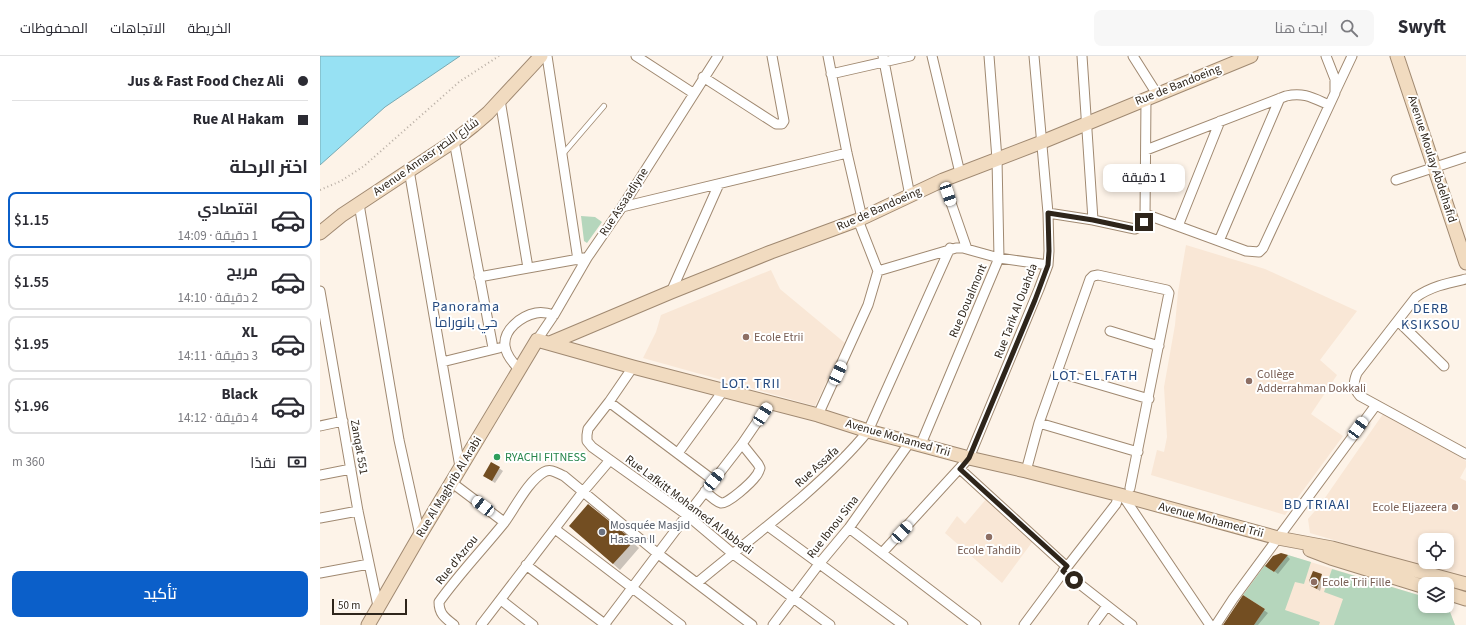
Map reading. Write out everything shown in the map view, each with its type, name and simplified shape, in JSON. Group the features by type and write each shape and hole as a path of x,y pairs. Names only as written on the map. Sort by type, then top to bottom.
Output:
{"street":[{"name":"Avenue Annasr شارع النصر","path":"320,233 342,215 454,140 478,121 541,56"},
{"path":"479,277 583,259 562,155 547,56"},
{"path":"636,56 693,93"},
{"name":"Rue Assaadiyne","path":"534,345 554,315 583,259 622,207 703,77 718,56"},
{"path":"703,77 776,124 782,124 784,121 772,56"},
{"path":"818,415 868,305 875,286 878,271 860,219 828,56"},
{"path":"831,74 883,59 910,56"},
{"path":"932,56 960,173"},
{"name":"Rue Doualmont","path":"916,443 999,258 997,158 989,56"},
{"name":"Rue Tarik Al Ouahda","path":"882,553 969,458 1048,265 1048,213 1034,56"},
{"path":"1082,56 1093,220"},
{"path":"1048,213 1093,220 1135,229 1143,226 1145,214 1146,150 1151,96 1133,56"},
{"name":"Rue de Bandoeing","path":"550,343 771,252 860,219 943,180 1042,142 1251,56"},
{"path":"1326,56 1335,79 1335,93"},
{"path":"1145,214 1246,251 1259,252 1263,248 1352,56"},
{"name":"Avenue Moulay Abdelhafid","path":"1397,56 1466,263"},
{"path":"883,59 910,196"},
{"path":"1146,150 1280,98 1304,94 1329,105"},
{"path":"1219,241 1280,98"},
{"path":"500,100 528,268"},
{"path":"1178,226 1220,122"},
{"path":"454,140 493,348"},
{"path":"622,207 847,153"},
{"path":"1396,180 1466,157"},
{"path":"409,170 460,467"},
{"path":"943,180 967,249"},
{"path":"671,292 719,184"},
{"path":"359,204 399,440 420,534"},
{"path":"878,271 950,248 967,249 999,258 1048,265"},
{"name":"Rue Assafa","path":"697,582 768,526 842,462 868,431 950,248"},
{"path":"1024,625 1124,493 1138,452 1169,294 1168,291 1098,275 1093,276 1090,279 1039,424 1026,471"},
{"path":"1466,279 1440,285 1425,291 1416,298 1357,373 1354,381 1355,390 1360,396 1466,454"},
{"name":"Zanqat 551","path":"320,291 358,511 378,606"},
{"path":"519,369 512,362 504,347 505,338 509,330 525,316 535,313 554,315"},
{"path":"1398,321 1444,366"},
{"path":"1110,331 1159,346"},
{"name":"Avenue Mohamed Trii","path":"534,345 550,343 633,367 818,415 868,431 969,458 1124,493 1280,538 1332,548 1466,584"},
{"name":"Rue Al Maghrib Al Arabi","path":"371,623 378,606 420,534 534,345"},
{"path":"442,362 493,348 504,347"},
{"name":"Rue Lafkitt Mohamed Al Abbadi","path":"633,367 588,429 587,441 592,447 686,515 732,554 830,625"},
{"path":"1057,372 1149,399"},
{"path":"678,453 723,391"},
{"path":"609,402 714,480"},
{"path":"526,565 605,625 686,515 742,444 770,403"},
{"path":"1216,625 1376,405"},
{"path":"320,426 343,421"},
{"path":"1039,424 1138,452"},
{"name":"Rue Ibnou Sina","path":"774,625 819,564 916,443"},
{"path":"705,491 721,503 725,502 736,495 756,477 760,468 742,444"},
{"path":"481,625 582,493 610,460"},
{"path":"320,475 351,469"},
{"path":"960,469 1065,569 1107,606 1132,625"},
{"name":"Rue d'Azrou","path":"454,625 441,614 439,602 504,522 530,485 545,471 556,472 564,476 582,493"},
{"path":"451,482 504,522"},
{"path":"582,493 657,554 697,582 752,625"},
{"path":"1124,493 1210,625"},
{"path":"320,518 358,511"},
{"path":"768,526 903,625"},
{"path":"849,528 976,625"},
{"path":"555,529 681,625"},
{"name":"Avenue Mohamed Trii","path":"1280,538 1331,558 1418,585"},
{"path":"320,573 369,564"},
{"path":"1454,595 1465,597"},
{"path":"501,600 533,625"},
{"path":"1093,625 1107,606"}],"lane":[{"path":"562,155 604,106"}],"path":[{"path":"320,190 341,181 364,166 459,82 499,56"}],"shaded area":[{"name":"Collège Adderrahman Dokkali","path":"1186,245 1265,269 1357,311 1320,360 1337,375 1311,414 1343,436 1285,515 1151,475 1157,450 1164,452 1167,437 1164,387 1175,325 1178,292"},
{"name":"Ecole Etrii","path":"771,270 780,289 845,343 815,406 643,358 656,332 661,315"},
{"path":"1383,414 1393,415 1466,461 1466,467 1460,478 1466,481 1466,579 1432,569 1454,569 1454,533 1418,533 1418,565 1310,533 1308,519 1320,505"},
{"name":"Ecole Tahdib","path":"987,498 1033,541 1002,583 945,533 957,516 965,524"},
{"name":"Ecole Trii Fille","path":"1281,553 1418,595 1418,613 1450,613 1455,625 1254,625 1265,609 1243,595 1273,556"}],"green space":[{"path":"581,216 595,217 602,222 587,243 584,241"},
{"path":"1288,555 1311,562 1304,584 1295,582 1285,610 1320,622 1319,625 1254,625 1265,609 1243,595 1265,565 1274,572"},
{"path":"1332,569 1418,595 1418,613 1450,613 1455,625 1334,625 1343,599 1324,592"}],"water":[{"path":"320,56 460,56 385,107 320,165"}],"building":[{"path":"491,462 500,467 492,481 483,476"},
{"name":"Mosquée Masjid Hassan II","path":"588,504 634,541 613,564 569,526"},
{"path":"1281,553 1288,555 1274,572 1265,566 1273,556"},
{"path":"1313,571 1322,574 1317,589 1311,586 1309,581"},
{"path":"1243,595 1265,609 1254,625 1223,625"}],"place":[{"name":"Ecole Etrii","path":"746,337"},
{"name":"Collège Adderrahman Dokkali","path":"1249,381"},
{"name":"RYACHI FITNESS","path":"497,457"},
{"name":"Ecole Eljazeera","path":"1455,507"},
{"name":"Mosquée Masjid Hassan II","path":"602,532"},
{"name":"Ecole Tahdib","path":"989,537"},
{"name":"Ecole Trii Fille","path":"1314,582"}],"district":[{"name":"Panorama حي بانوراما","path":"466,316"},
{"name":"DERB KSIKSOU","path":"1431,318"},
{"name":"LOT. EL FATH","path":"1095,376"},
{"name":"LOT. TRII","path":"751,384"},
{"name":"BD TRIAAI","path":"1317,505"}],"route":[{"path":"1074,580 1063,571 1067,566 960,469 969,458 1040,289 1049,258 1048,213 1093,220 1135,229 1143,226 1144,222"}]}
